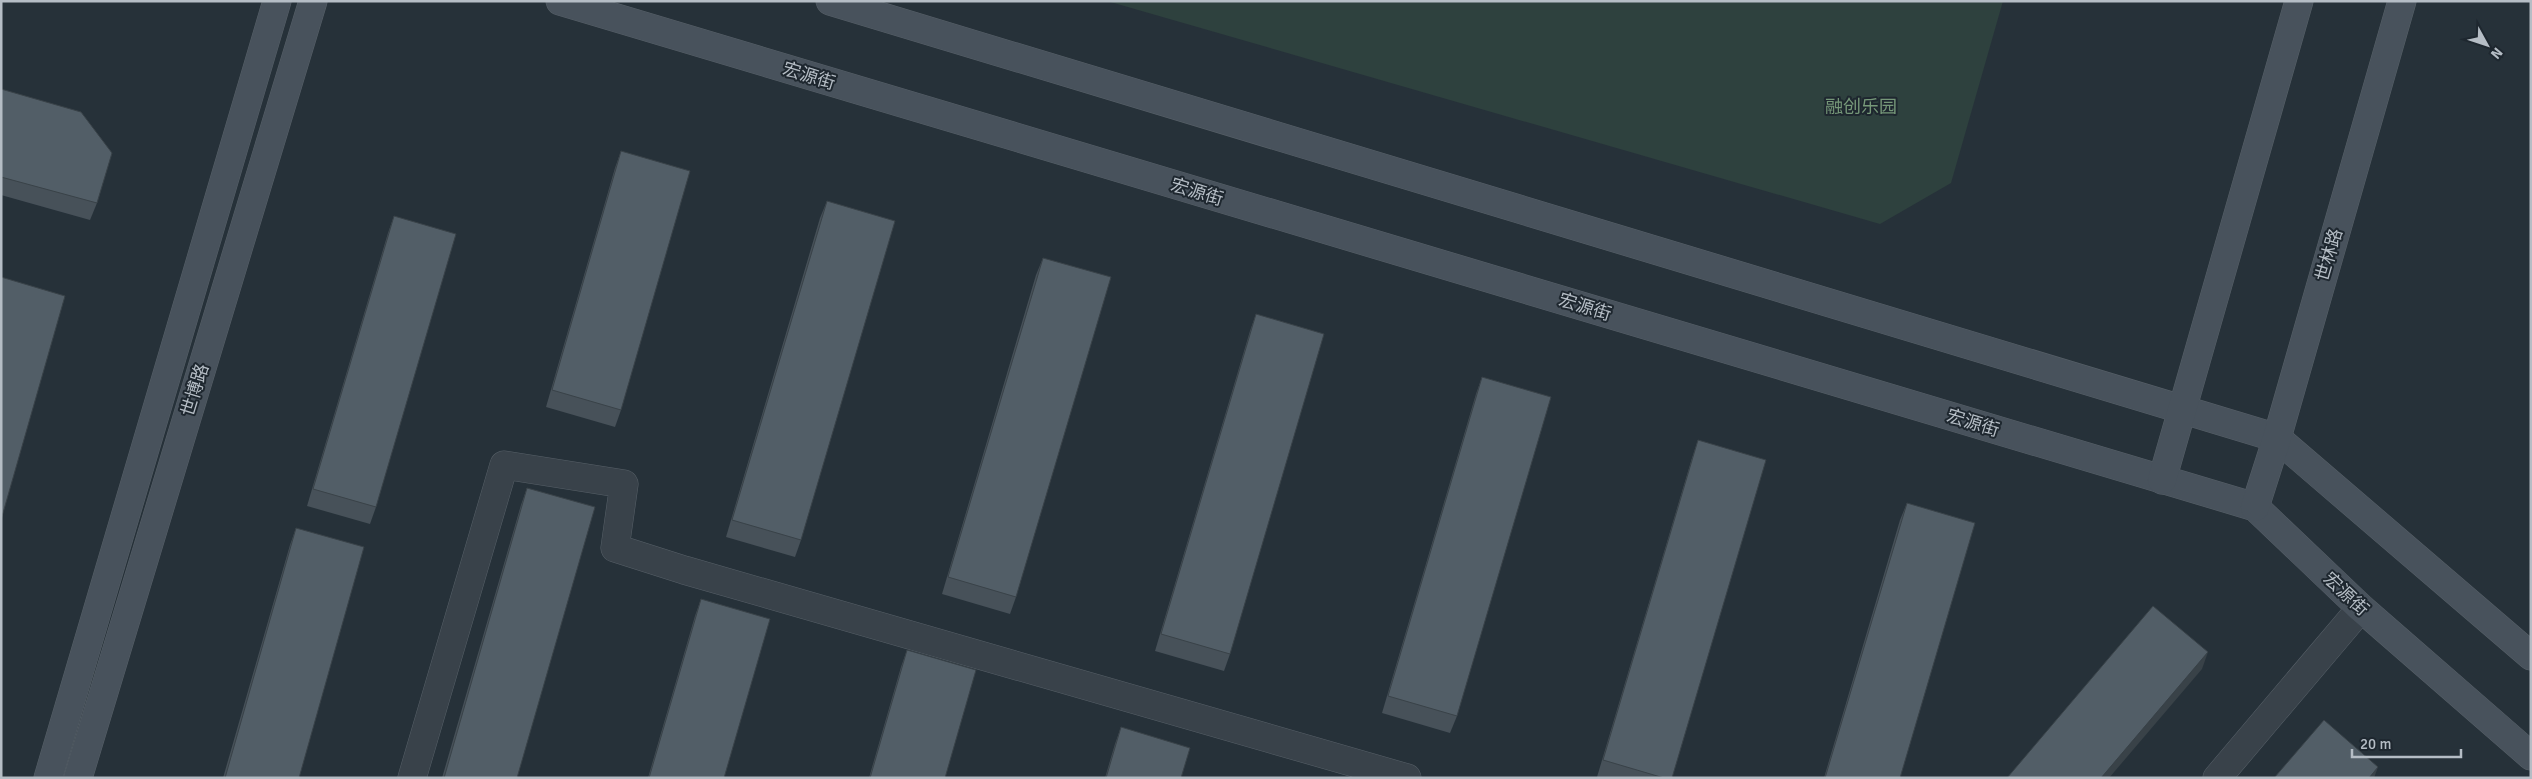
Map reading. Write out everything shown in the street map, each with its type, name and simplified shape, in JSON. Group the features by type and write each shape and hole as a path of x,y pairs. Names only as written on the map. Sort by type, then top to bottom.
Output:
{"main road":[{"name":"世博路","path":"48,778 277,1"},
{"name":"世博路","path":"78,778 313,1"},
{"name":"宏源街","path":"560,1 2255,507 2360,608 2531,756"},
{"path":"830,1 2277,438 2531,656"},
{"path":"2162,480 2299,1"},
{"name":"世林路","path":"2255,507 2277,438 2402,1"}],"street":[{"path":"412,778 504,465 624,484 615,548 684,570 1407,778"},
{"path":"2217,778 2360,608"}],"green space":[{"name":"融创乐园","path":"1107,1 2003,1 1951,183 1880,224"}],"building":[{"path":"1,89 81,112 112,153 97,203 1,177"},
{"path":"621,151 690,171 621,410 552,390"},
{"path":"827,201 895,221 801,540 732,520"},
{"path":"394,216 456,234 376,507 313,489"},
{"path":"1043,258 1111,277 1016,597 948,577"},
{"path":"1,277 65,296 1,520"},
{"path":"1256,314 1324,334 1230,654 1161,634"},
{"path":"1482,377 1551,397 1457,716 1388,696"},
{"path":"1698,440 1766,460 1672,778 1664,778 1603,760"},
{"path":"527,488 595,507 517,778 444,778"},
{"path":"1907,503 1975,523 1900,778 1825,778"},
{"path":"296,528 364,547 299,778 225,778"},
{"path":"701,599 770,619 724,778 649,778"},
{"path":"2153,606 2208,652 2101,778 2007,778"},
{"path":"907,650 976,670 945,778 870,778"},
{"path":"2324,720 2378,767 2369,778 2274,778"},
{"path":"1121,727 1190,748 1181,778 1106,778"}]}
